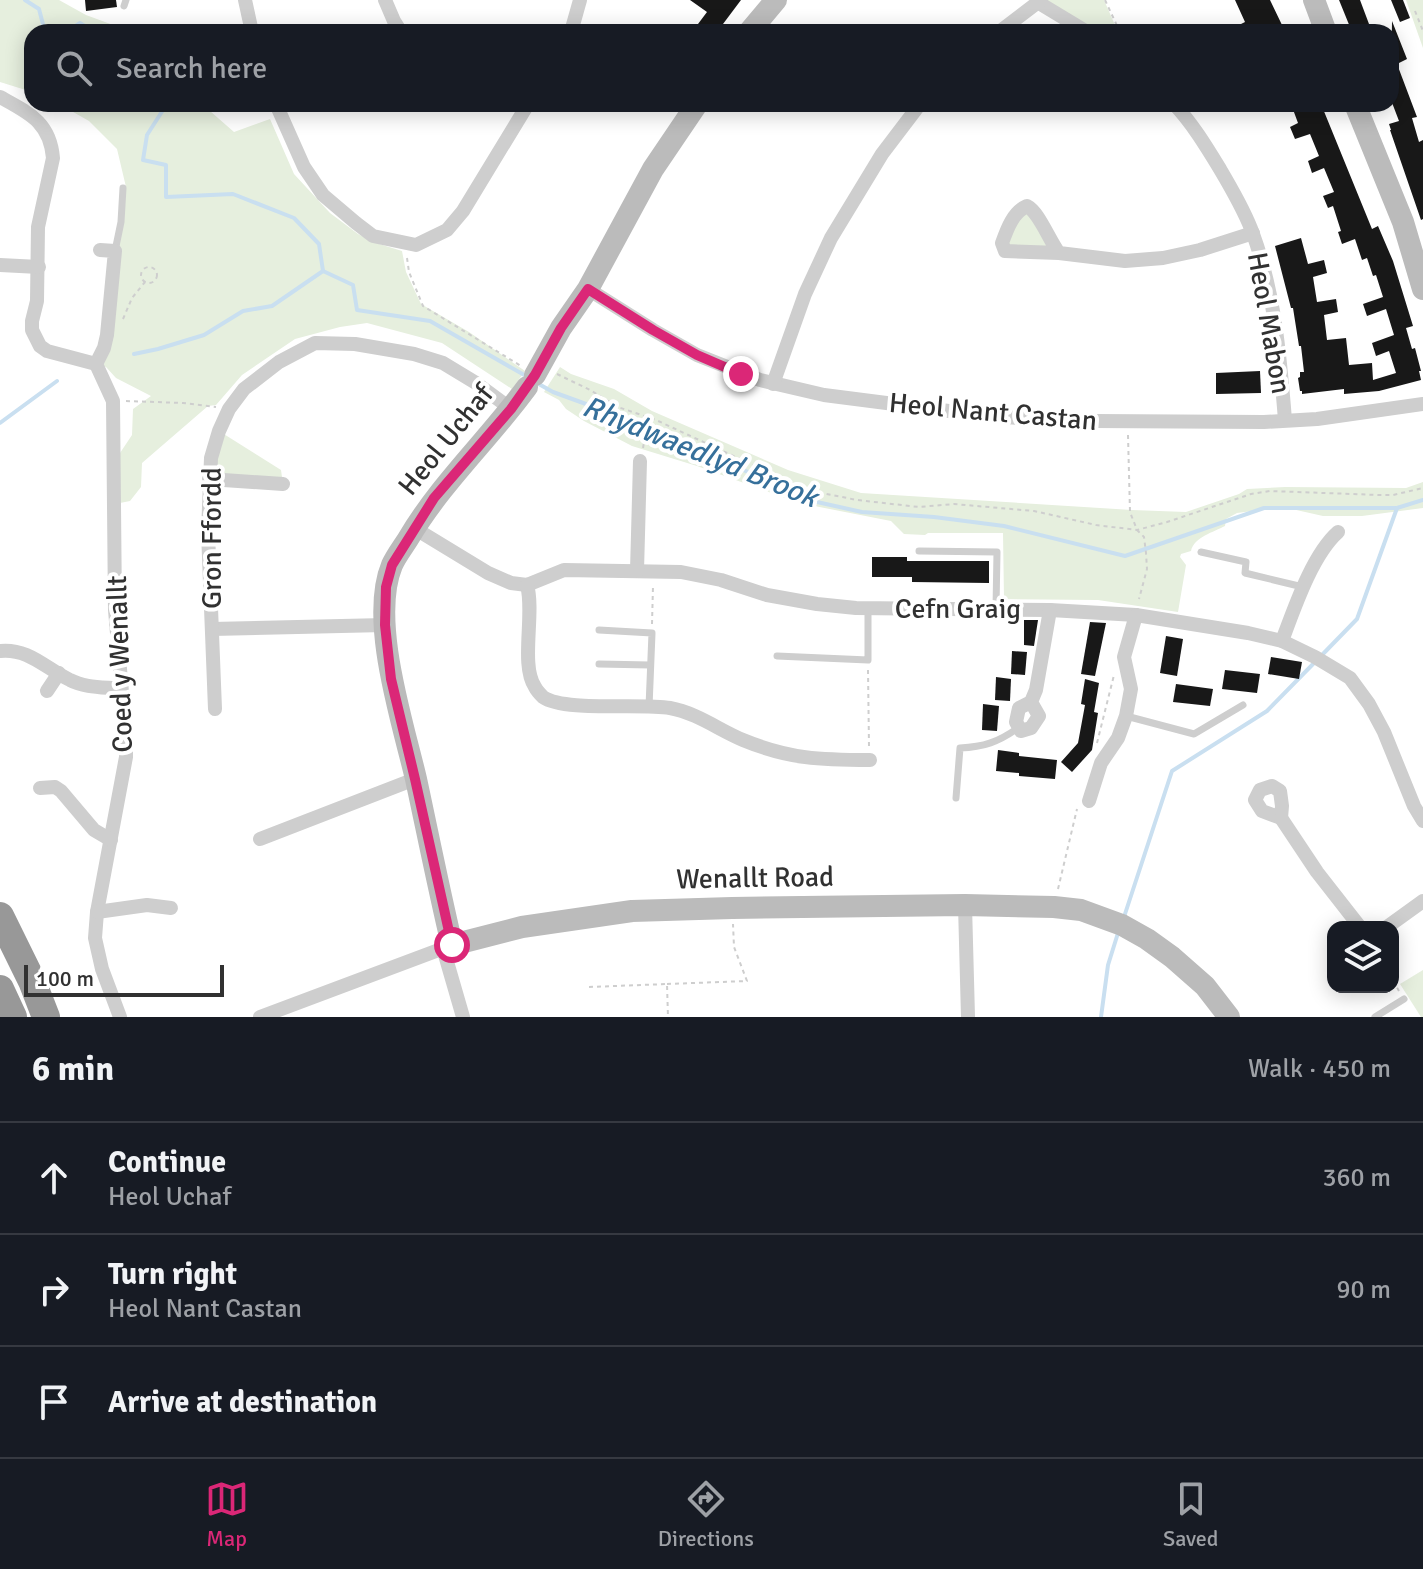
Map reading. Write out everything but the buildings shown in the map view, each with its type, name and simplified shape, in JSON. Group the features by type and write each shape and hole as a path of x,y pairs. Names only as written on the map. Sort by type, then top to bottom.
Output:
{"highway":[{"path":"0,916 46,1017"},
{"path":"0,989 13,1017"}],"street":[{"path":"245,0 250,24"},
{"path":"385,0 397,24"},
{"path":"573,24 580,0"},
{"path":"756,24 776,0"},
{"path":"1314,0 1323,24"},
{"path":"1010,24 1040,2 1074,24"},
{"path":"0,97 24,112"},
{"path":"25,112 36,119 47,133 53,158 38,227 37,301 32,321 35,339 47,351 96,364 113,401"},
{"path":"280,112 304,167 323,195 373,236 416,245 447,230 463,211 521,112"},
{"name":"Heol Uchaf","path":"447,947 415,779 391,679 385,625 386,587 392,565 434,498 511,409 531,381 561,328 588,289 653,169 692,112"},
{"path":"773,384 805,294 831,238 882,154 914,112"},
{"name":"Heol Mabon","path":"1180,112 1214,160 1253,233 1274,316 1285,420"},
{"path":"1358,112 1403,222 1423,289"},
{"path":"1059,253 1125,261 1163,258 1253,233"},
{"path":"96,364 104,348 108,325 108,251"},
{"path":"0,265 39,267"},
{"name":"Heol Nant Castan","path":"588,289 697,355 741,374 824,395 980,415 1128,422 1317,419 1423,404"},
{"name":"Gron Ffordd","path":"385,625 212,629 209,479 214,445 229,409 244,389 279,362 315,343 355,344 414,354 443,363 511,409"},
{"name":"Coed y Wenallt","path":"113,401 115,610 126,757 97,912 95,938 120,1017"},
{"path":"637,571 640,461"},
{"path":"209,479 283,484"},
{"path":"414,528 488,573 511,583 527,585 530,596 528,662 532,684 543,696 555,702 573,704 670,708 691,714 742,740 793,757 870,760"},
{"path":"1282,641 1303,587 1331,538 1338,532"},
{"name":"Cefn Graig","path":"527,585 564,570 681,572 721,580 767,595 817,604 868,609 996,608 1136,615 1282,641 1350,678 1384,732 1423,821"},
{"path":"1018,728 1019,708 1031,702 1036,690 1050,610"},
{"path":"1089,801 1101,763 1118,738 1126,716 1131,689 1124,657 1136,615"},
{"path":"212,629 215,709"},
{"path":"0,651 23,653 70,681 121,689"},
{"path":"47,691 59,673"},
{"path":"260,839 415,779"},
{"path":"40,788 55,787 61,791 94,830 111,840"},
{"path":"1281,818 1355,921"},
{"path":"1395,921 1423,901"},
{"path":"97,912 147,905 171,908"},
{"path":"965,905 968,1017"},
{"name":"Wenallt Road","path":"260,1017 447,947 522,927 580,917 632,911 965,905 1081,910 1122,925 1172,957 1205,986 1229,1017"},
{"path":"447,947 463,1017"}],"lane":[{"path":"108,251 121,222 123,188"},
{"path":"919,551 997,552 996,608"},
{"path":"1201,552 1246,562 1245,573 1303,587"},
{"path":"777,656 868,660 868,609"},
{"path":"599,630 652,633 649,707"},
{"path":"599,664 650,665"},
{"path":"1126,716 1194,734 1243,705"},
{"path":"956,798 960,748 978,747 1001,740 1018,728"},
{"path":"1375,1017 1404,999"}],"path":[{"path":"1105,0 1116,24"},
{"path":"1415,11 1423,31"},
{"path":"406,244 409,272 423,306 531,381 559,374 618,407 807,490 919,507 954,504 1034,511 1096,525 1137,530 1251,494 1270,491 1393,495 1423,488"},
{"path":"108,325 122,320 132,298 145,282"},
{"path":"113,401 183,403 229,409"},
{"path":"640,461 648,418"},
{"path":"1128,422 1130,512 1144,539 1147,569 1136,615"},
{"path":"652,633 653,572"},
{"path":"1097,746 1114,675 1124,657"},
{"path":"868,660 870,760"},
{"path":"1054,907 1078,804 1089,801"},
{"path":"589,987 747,981 734,947 732,908"},
{"path":"667,984 668,1017"}],"green space":[{"path":"0,0 59,0 110,24 24,24 24,90 0,82"},
{"path":"1042,0 1104,0 1114,24 1076,24"},
{"path":"1406,0 1423,0 1423,48"},
{"path":"73,112 211,112 234,132 270,119 294,174 330,213 358,234 402,251 406,272 421,304 469,332 525,371 512,389 442,343 367,323 295,339 242,375 216,405 208,406 142,463 141,487 130,501 115,504 114,462 132,435 133,409 151,396 116,378 106,367 96,364 126,187 117,149 89,121"},
{"path":"1027,206 1059,253 1005,251 1007,227"},
{"path":"560,367 788,470 861,493 1186,512 1247,489 1406,488 1423,482 1423,508 1362,516 1323,516 1283,507 1237,513 1226,519 1225,526 1200,539 1191,551 1181,554 1186,565 1178,612 1098,600 1004,599 1003,533 904,534 891,521 799,503 632,446 584,421 544,392"},
{"path":"219,431 281,470 283,484 209,479"},
{"path":"1423,970 1423,1017 1421,1017 1400,984"}],"waterway":[{"name":"Rhydwaedlyd Brook","path":"25,0 39,9 43,24"},
{"name":"Rhydwaedlyd Brook","path":"162,112 147,135 143,160 166,165 166,197 233,194 294,218 319,244 323,271 353,285 357,310 430,321 526,376"},
{"path":"134,354 204,335 243,311 272,306 323,271"},
{"path":"0,423 57,381"},
{"name":"Rhydwaedlyd Brook","path":"537,383 628,423 679,440 808,500 862,512 1004,526 1125,556 1264,508 1397,508 1423,500"},
{"path":"1321,656 1357,619 1397,508"},
{"path":"1124,917 1172,771 1267,711 1315,662"},
{"path":"1101,1017 1108,965 1118,933"}],"route":[{"path":"452,945 391,679 385,625 386,587 392,565 434,498 527,387 588,289 697,355 741,374"}]}
